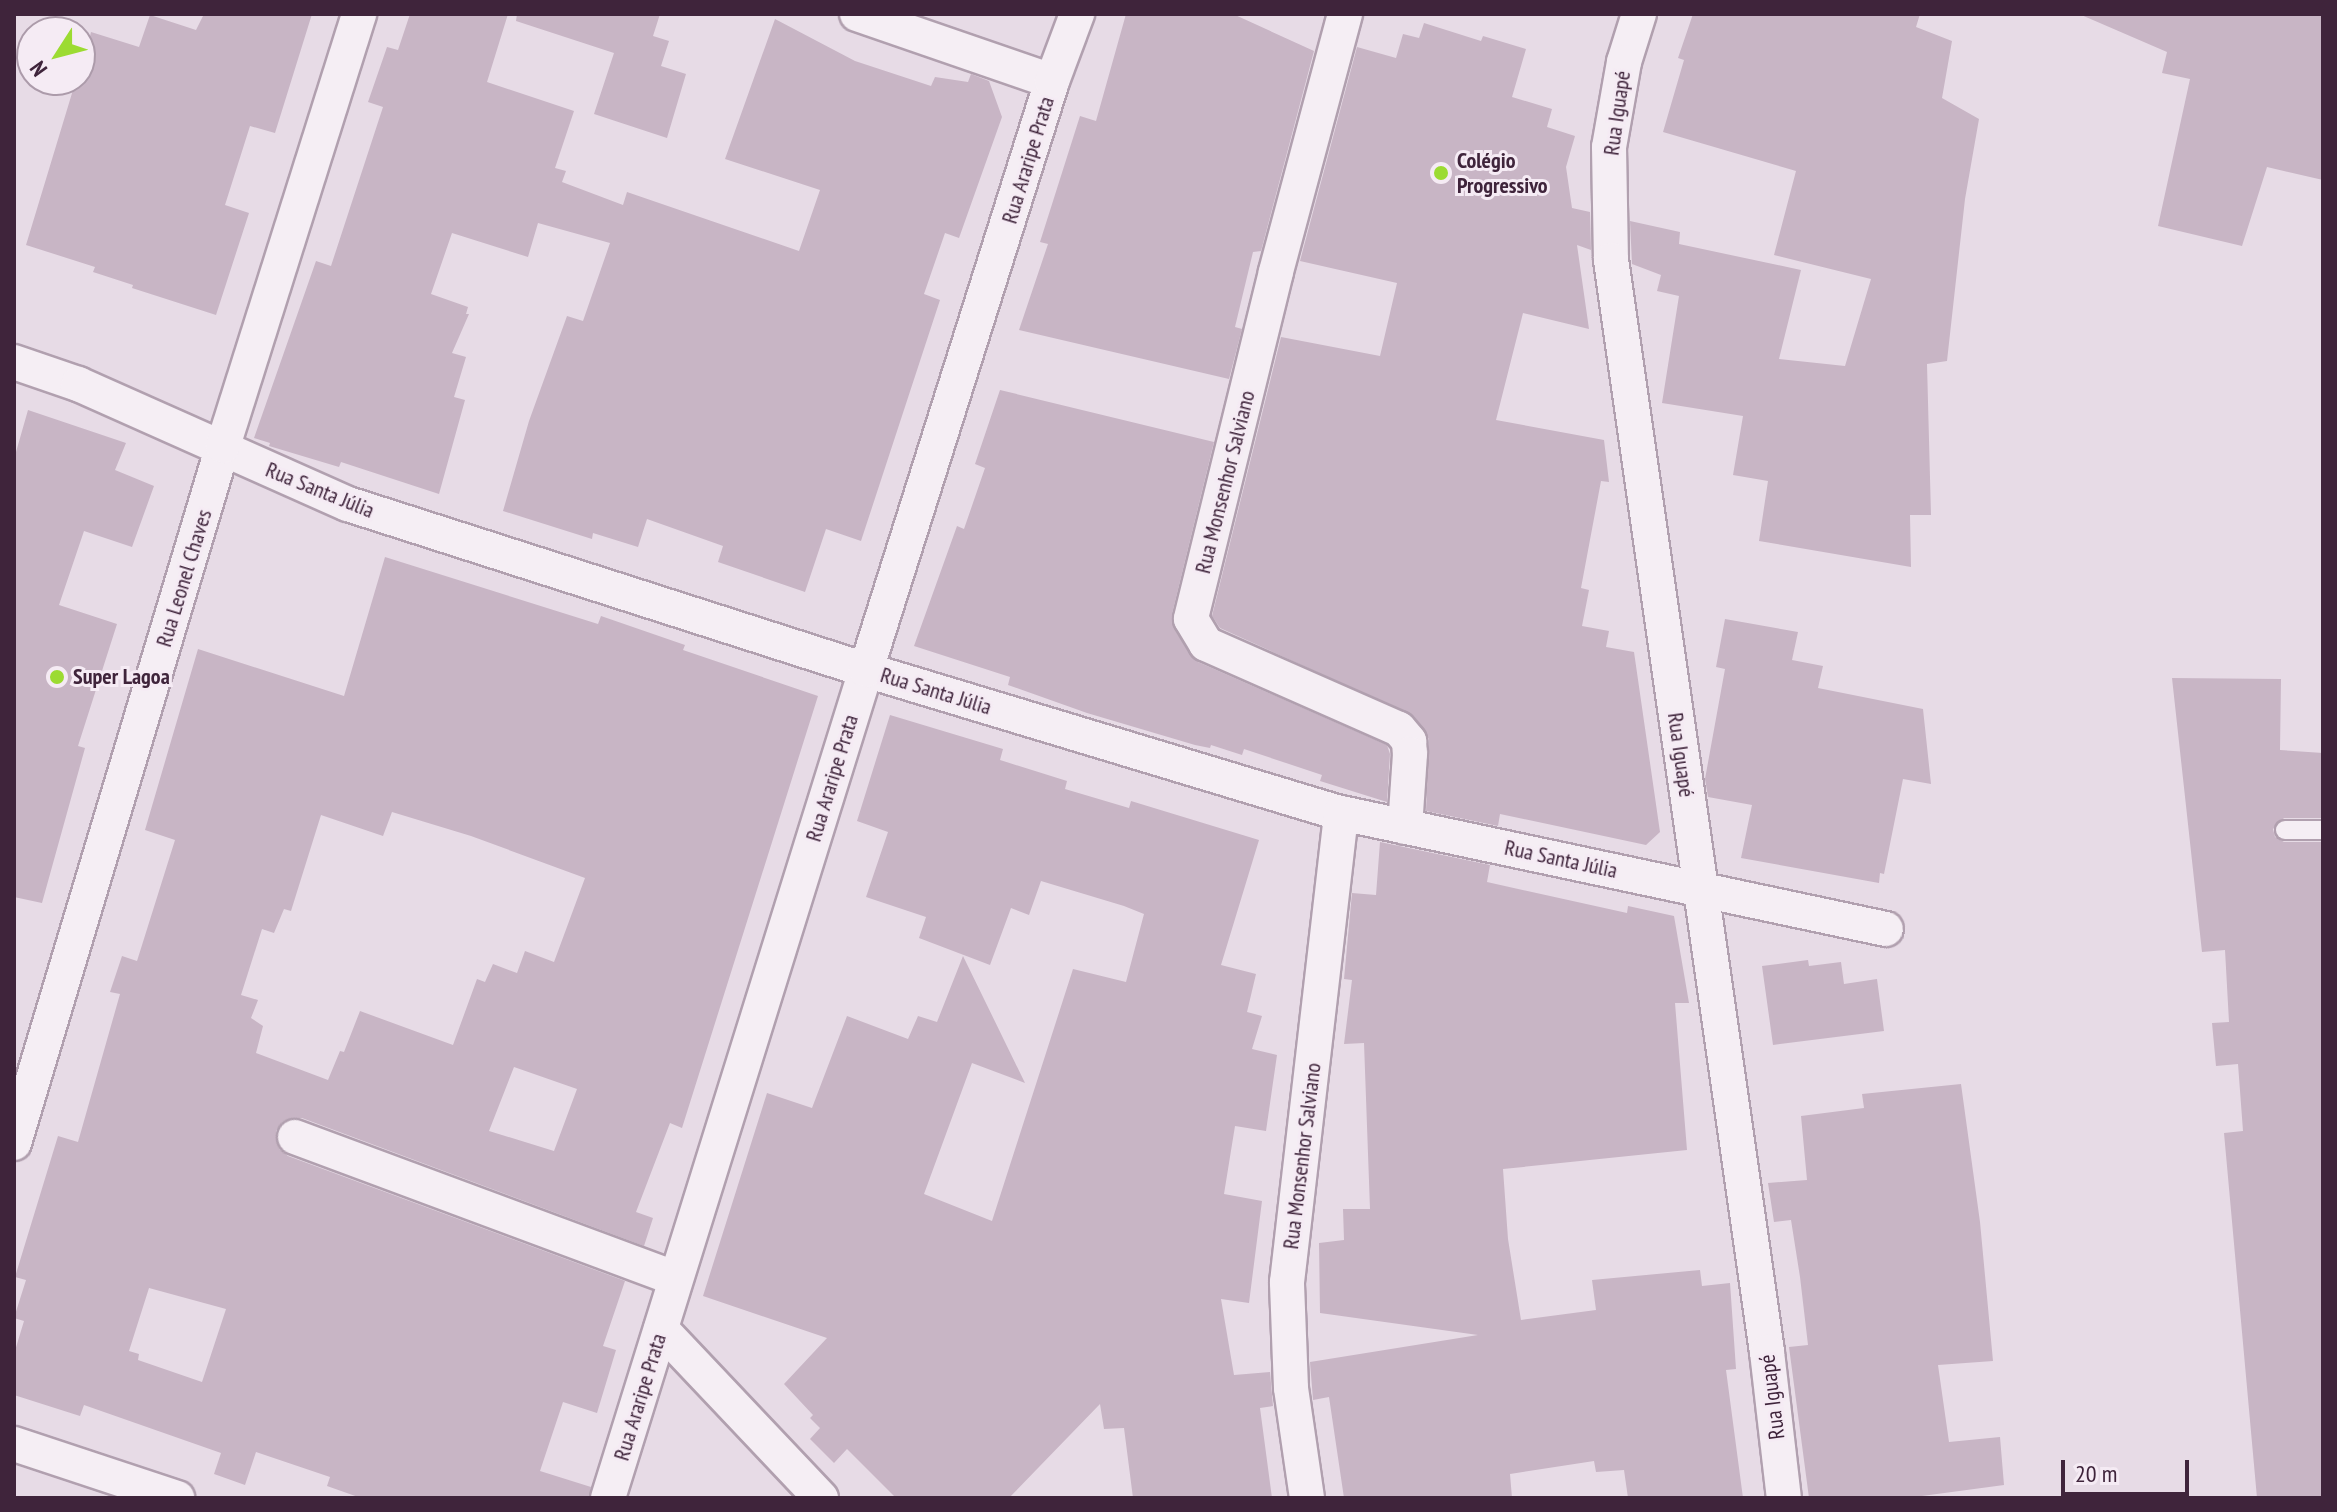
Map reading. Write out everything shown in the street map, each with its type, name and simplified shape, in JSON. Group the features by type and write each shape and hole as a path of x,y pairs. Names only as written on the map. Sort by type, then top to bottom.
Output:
{"street":[{"name":"Rua Leonel Chaves","path":"14,1143 223,446 359,14"},
{"path":"857,14 1052,81"},
{"name":"Rua Araripe Prata","path":"608,1498 674,1278 1052,81 1077,14"},
{"name":"Rua Monsenhor Salviano","path":"1345,14 1276,272 1191,619 1206,644 1399,729 1409,741 1410,754 1405,827"},
{"name":"Rua Iguapé","path":"1639,14 1624,62 1609,147 1611,260 1767,1352 1784,1498"},
{"name":"Rua Santa Júlia","path":"14,362 78,384 348,504 866,670 1341,813 1886,929"},
{"name":"Rua Monsenhor Salviano","path":"1307,1498 1291,1388 1287,1282 1341,813"},
{"path":"295,1137 674,1278"},
{"path":"661,1329 821,1498"},
{"path":"14,1444 177,1498"}],"lane":[{"path":"2285,830 2323,830"}],"building":[{"path":"204,14 312,14 275,133 250,126 225,205 249,213 216,315 132,288 133,285 93,272 95,267 26,245 71,96 96,96 96,34 139,47 150,15 196,30"},
{"path":"410,14 508,14 487,82 574,111 555,168 566,171 562,182 623,205 627,192 799,251 820,190 725,159 775,19 855,61 931,86 935,77 968,82 971,74 989,81 1002,117 959,238 945,233 924,294 940,300 861,541 826,529 805,592 718,562 723,546 647,519 638,547 593,533 592,539 503,511 529,421 567,316 583,321 610,243 538,223 528,257 452,233 431,294 468,307 466,314 469,314 452,353 466,357 454,397 465,400 439,494 341,462 339,467 269,446 270,443 254,438 316,261 331,266 383,107 368,102 387,47 398,50"},
{"path":"517,14 660,14 653,36 669,41 661,66 686,74 667,138 594,114 614,53 516,21"},
{"path":"1126,14 1233,14 1314,51 1261,251 1253,252 1235,327 1242,329 1229,379 1019,330 1048,244 1040,242 1080,116 1096,121"},
{"path":"1693,14 1920,14 1916,27 1952,41 1942,98 1979,119 1965,199 1947,361 1927,364 1931,515 1910,515 1911,567 1759,541 1768,481 1733,475 1743,416 1662,403 1679,296 1657,291 1661,275 1632,264 1630,221 1680,232 1679,244 1801,270 1779,359 1845,366 1871,279 1774,255 1796,171 1663,132 1684,60 1678,58"},
{"path":"2079,14 2323,14 2323,180 2267,167 2242,246 2158,226 2190,79 2162,73 2167,52"},
{"path":"1424,23 1481,41 1483,36 1526,49 1512,97 1552,109 1547,127 1575,136 1566,167 1572,208 1590,212 1591,250 1577,245 1589,329 1523,313 1496,420 1604,440 1609,482 1601,481 1581,588 1589,590 1582,626 1609,631 1606,647 1634,652 1660,832 1646,845 1500,814 1498,826 1426,811 1429,739 1414,716 1220,628 1212,616 1281,337 1380,356 1397,283 1300,261 1357,47 1396,58 1403,34 1419,38"},
{"path":"1000,390 1214,442 1172,614 1174,629 1198,662 1387,745 1390,754 1387,802 1320,781 1322,775 1244,749 1242,755 1211,745 1210,748 1195,745 1087,713 1008,685 1010,677 914,646 957,526 964,529 985,468 975,464"},
{"path":"28,410 126,443 115,470 154,486 132,547 84,531 59,605 117,624 78,746 85,748 42,903 14,897 14,459"},
{"path":"385,557 598,624 601,616 685,645 683,650 818,696 682,1128 670,1123 636,1212 653,1218 644,1246 302,1118 283,1121 276,1131 279,1149 288,1156 625,1281 603,1346 616,1350 597,1413 563,1402 540,1471 591,1487 589,1498 361,1498 327,1486 330,1477 256,1452 245,1485 214,1474 221,1453 84,1405 80,1416 14,1395 14,1354 24,1321 14,1318 26,1280 15,1277 58,1136 78,1142 120,994 110,992 122,956 137,961 175,840 145,830 198,649 344,696","holes":["392,812 471,836 585,878 554,962 525,951 517,973 493,964 485,982 477,979 453,1045 360,1011 344,1052 340,1051 328,1080 256,1053 263,1026 251,1018 258,1000 241,995 262,929 274,933 284,909 291,911 321,815 383,836","514,1067 577,1089 554,1151 489,1131","149,1288 226,1309 202,1382 138,1360 139,1354 129,1351"]},
{"path":"1725,619 1798,632 1792,660 1823,666 1818,688 1923,709 1931,784 1903,779 1884,874 1880,873 1879,883 1741,858 1752,805 1708,797 1705,779 1725,669 1716,667"},
{"path":"2172,678 2281,679 2280,750 2323,753 2323,818 2284,818 2273,829 2275,837 2284,842 2323,842 2323,1498 2257,1498 2224,1133 2243,1131 2238,1064 2216,1066 2212,1023 2229,1022 2225,950 2202,952"},
{"path":"890,715 1003,749 1000,760 1067,781 1065,789 1129,808 1131,801 1259,840 1221,965 1256,974 1247,1012 1262,1016 1252,1049 1277,1055 1266,1131 1235,1126 1224,1194 1262,1201 1249,1303 1221,1299 1234,1375 1270,1372 1273,1406 1260,1408 1272,1498 1133,1498 1124,1428 1104,1429 1100,1404 1009,1498 896,1498 847,1449 834,1463 810,1439 820,1428 810,1418 813,1415 784,1384 827,1338 703,1296 767,1093 812,1108 847,1016 908,1039 918,1016 937,1022 963,956 1025,1083 972,1063 924,1194 992,1221 1073,969 1126,982 1144,914 1124,906 1041,881 1029,915 1011,908 990,965 919,938 926,917 866,897 888,832 857,821"},
{"path":"1380,842 1490,865 1487,882 1627,913 1628,906 1674,916 1689,1003 1675,1003 1687,1150 1503,1169 1508,1239 1521,1320 1596,1310 1592,1280 1700,1270 1702,1286 1730,1283 1736,1369 1726,1370 1743,1498 1628,1498 1624,1470 1596,1472 1594,1461 1510,1474 1512,1498 1344,1498 1329,1397 1313,1400 1310,1362 1478,1335 1320,1313 1319,1243 1344,1240 1343,1209 1370,1209 1364,1043 1344,1044 1352,980 1344,979 1352,893 1376,895"},
{"path":"1808,960 1809,966 1841,962 1844,984 1877,979 1884,1031 1773,1045 1762,966"},
{"path":"1961,1084 1980,1222 1993,1361 1938,1365 1949,1442 2000,1437 2004,1485 1907,1498 1809,1498 1789,1347 1808,1345 1800,1277 1791,1220 1774,1222 1768,1183 1807,1180 1801,1116 1864,1108 1862,1094"}],"place":[{"name":"Colégio Progressivo","path":"1441,173"},
{"name":"Super Lagoa","path":"57,677"}]}
